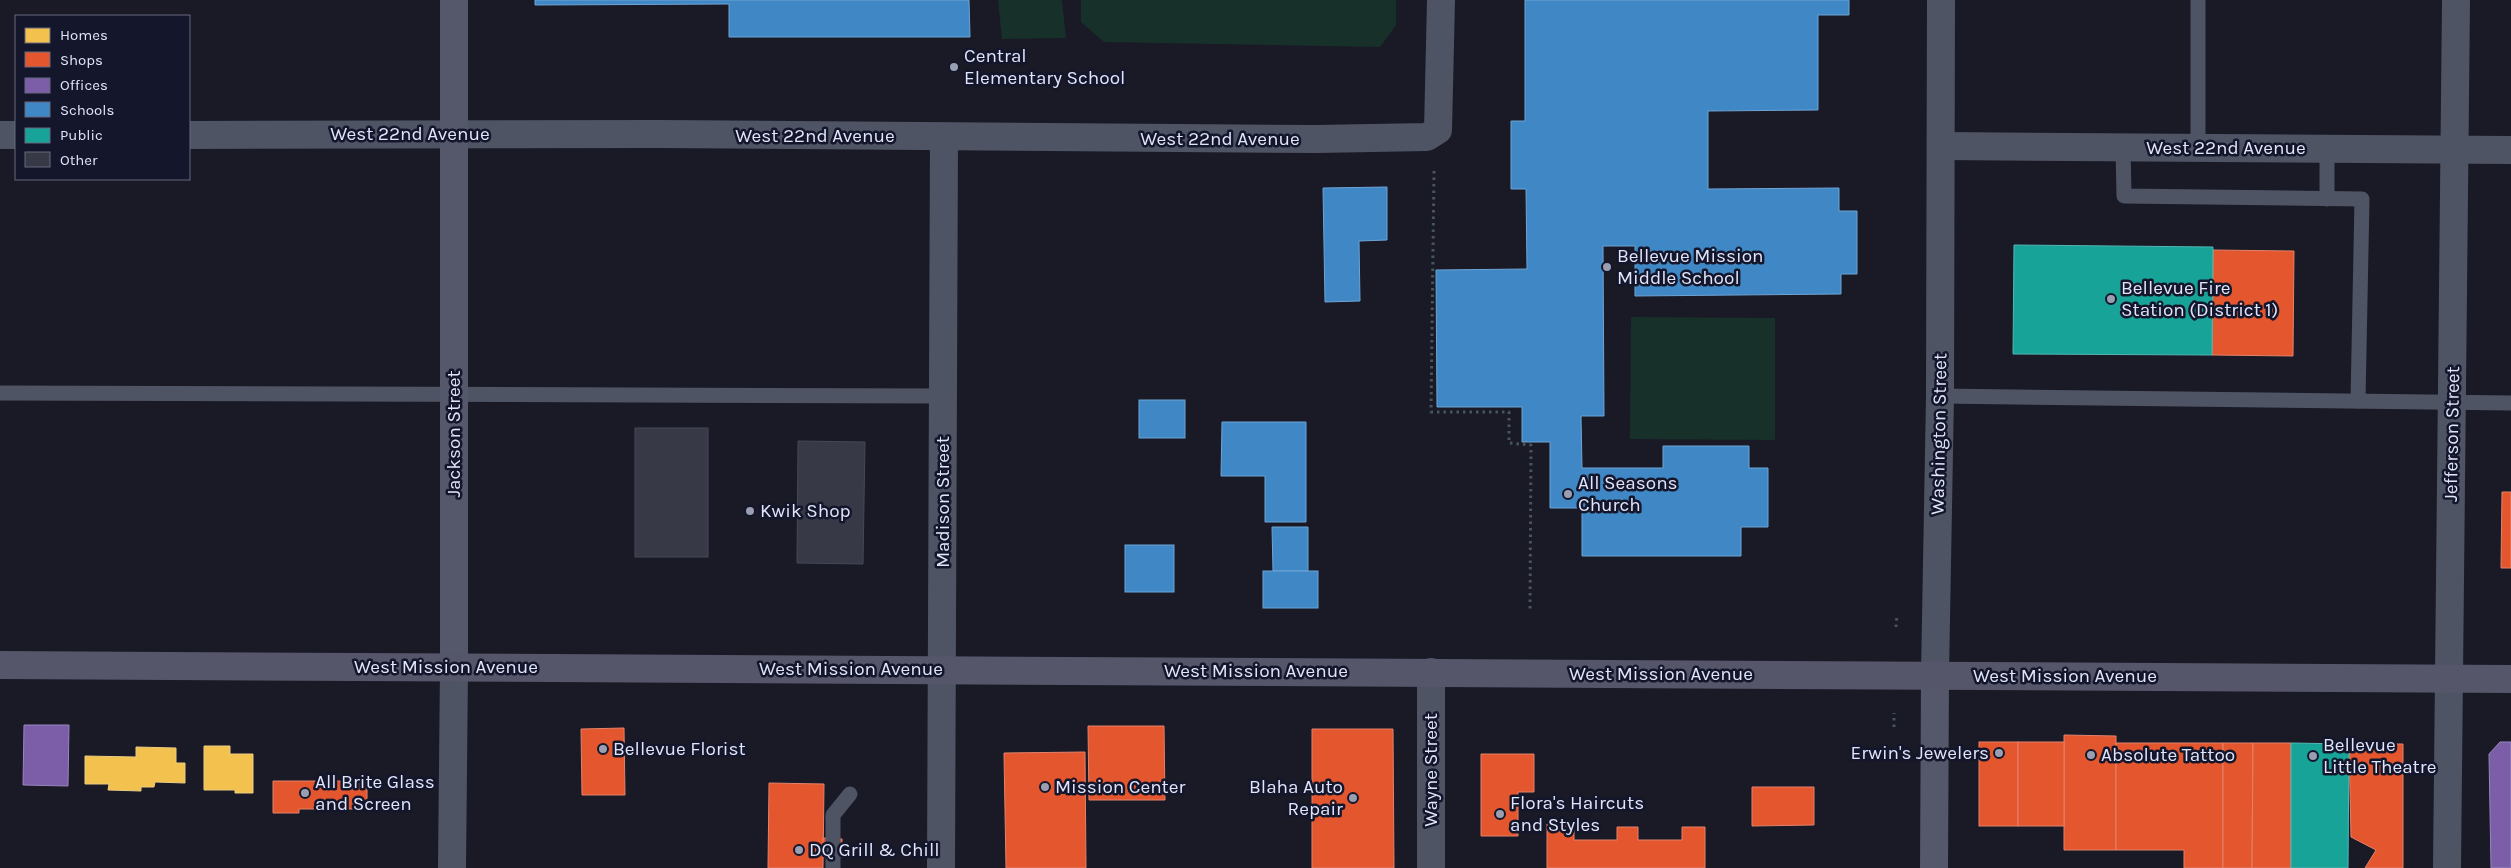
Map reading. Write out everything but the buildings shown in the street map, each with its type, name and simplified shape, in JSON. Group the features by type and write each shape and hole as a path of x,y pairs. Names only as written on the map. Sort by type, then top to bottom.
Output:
{"main road":[{"name":"West Mission Avenue","path":"0,665 2511,679"}],"street":[{"name":"Jackson Street","path":"452,868 454,667 454,0"},
{"name":"West 22nd Avenue","path":"190,135 1428,137 1438,130 1440,0"},
{"name":"Washington Street","path":"1934,868 1940,396 1941,0"},
{"name":"Jefferson Street","path":"2446,868 2456,0"},
{"path":"0,135 15,135"},
{"name":"Madison Street","path":"941,868 944,137"},
{"name":"West 22nd Avenue","path":"1941,146 2511,150"},
{"name":"Wayne Street","path":"1430,672 1431,868"}],"lane":[{"path":"2198,0 2198,147"},
{"path":"2123,147 2124,196 2362,199 2358,401"},
{"path":"2327,148 2327,198"},
{"path":"0,393 454,396 943,396"},
{"path":"1940,396 2511,404"},
{"path":"833,868 833,815 850,794"}],"path":[{"path":"1434,171 1431,412 1509,412 1509,443 1531,445 1530,612"},
{"path":"1896,627 1897,614"},
{"path":"1894,713 1894,727"}],"green space":[{"path":"998,0 1062,0 1066,38 1002,39"},
{"path":"1081,0 1396,0 1396,25 1380,47 1104,42 1081,22"},
{"path":"1631,317 1775,318 1775,440 1630,439"}],"place":[{"name":"Central Elementary School","path":"954,67"},
{"name":"Bellevue Mission Middle School","path":"1607,267"},
{"name":"Bellevue Fire Station (District 1)","path":"2111,299"},
{"name":"All Seasons Church","path":"1568,494"},
{"name":"Kwik Shop","path":"750,511"},
{"name":"Bellevue Florist","path":"603,749"},
{"name":"Erwin's Jewelers","path":"1999,753"},
{"name":"Absolute Tattoo","path":"2091,755"},
{"name":"Bellevue Little Theatre","path":"2313,756"},
{"name":"Mission Center","path":"1045,787"},
{"name":"All Brite Glass and Screen","path":"305,793"},
{"name":"Blaha Auto Repair","path":"1353,798"},
{"name":"Flora's Haircuts and Styles","path":"1500,814"},
{"name":"DQ Grill & Chill","path":"799,850"}]}
